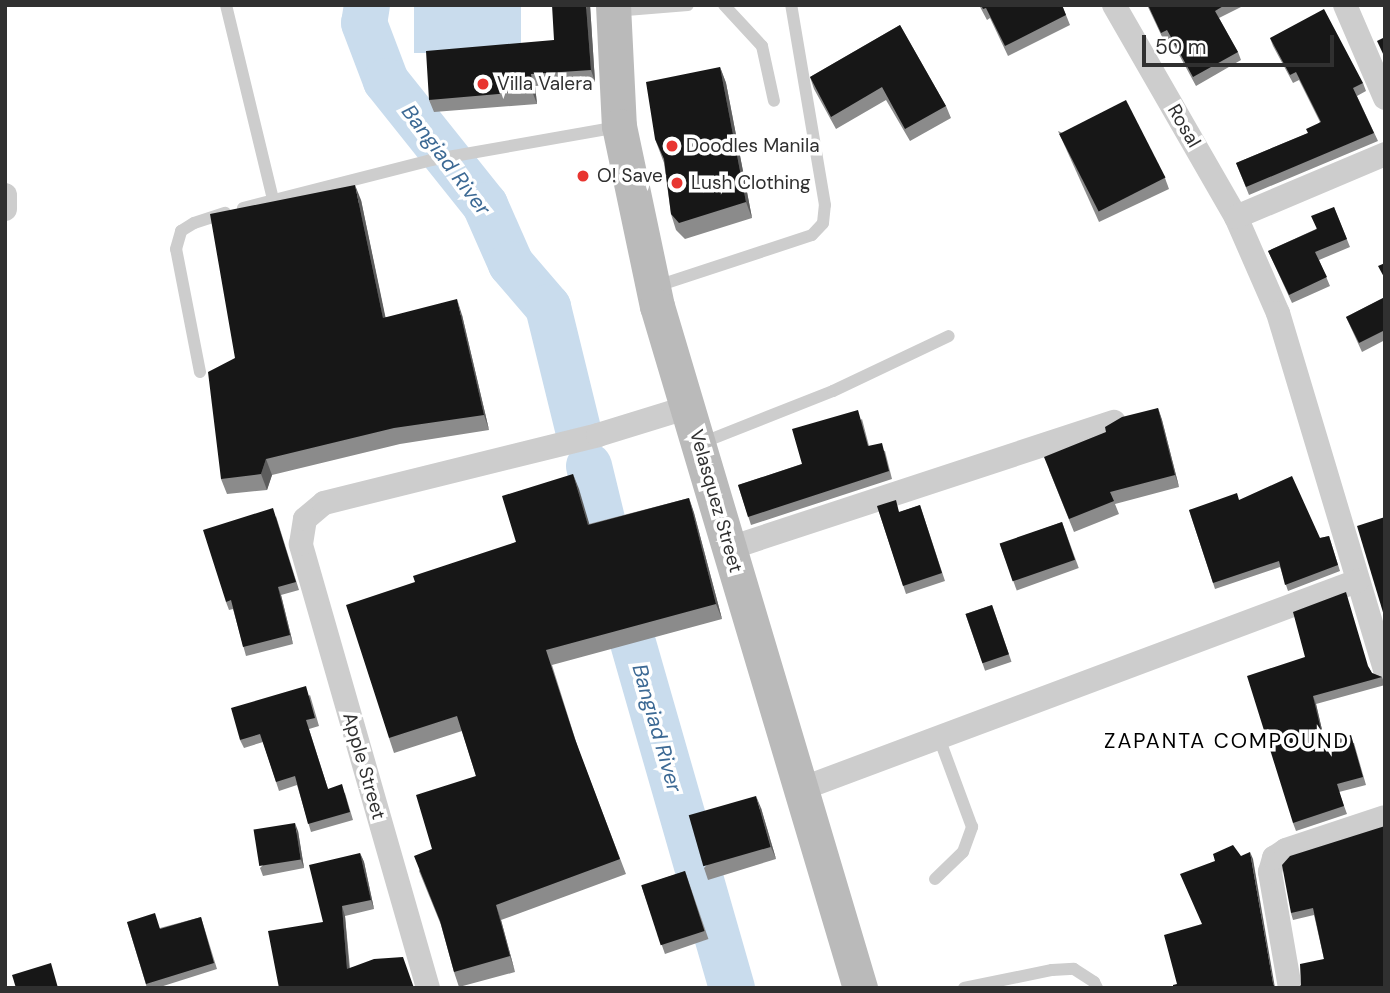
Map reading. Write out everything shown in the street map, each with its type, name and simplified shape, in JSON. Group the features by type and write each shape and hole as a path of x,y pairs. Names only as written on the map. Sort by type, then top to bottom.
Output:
{"main road":[{"name":"Velasquez Street","path":"613,8 620,126 653,287 860,988"}],"street":[{"name":"Rosal","path":"1114,5 1236,217 1278,313 1385,670"},
{"path":"1345,5 1385,98"},
{"path":"1236,217 1385,154"},
{"path":"5,195 5,209"},
{"name":"Apple Street","path":"428,988 301,544 305,519 324,503 598,435 689,407"},
{"path":"730,548 1114,422"},
{"path":"801,789 1357,581"},
{"path":"1290,988 1270,872 1274,858 1286,849 1385,817"}],"lane":[{"path":"226,5 272,200"},
{"path":"613,8 688,5"},
{"path":"724,5 762,46 774,101"},
{"path":"653,287 811,235 823,223 825,205 791,5"},
{"path":"200,372 176,249 181,230 194,223 272,200 431,160 620,126"},
{"path":"698,445 833,391 949,335"},
{"path":"935,878 963,852 972,827 939,738"},
{"path":"964,988 1052,970 1074,969 1097,988"}],"water":[{"path":"414,5 521,5 521,53 414,53"}],"building":[{"path":"552,5 586,5 591,70 531,74 532,91 429,100 426,51 554,40"},
{"path":"981,5 1062,5 1066,15 1005,46 986,8 983,9"},
{"path":"1148,5 1225,5 1215,11 1238,52 1193,77 1167,30 1161,33"},
{"path":"1324,9 1363,83 1353,88 1374,133 1246,187 1236,163 1308,133 1306,129 1321,122 1296,72 1290,75 1270,38"},
{"path":"900,25 946,106 905,129 882,87 831,117 810,77"},
{"path":"1385,37 1385,58 1377,41"},
{"path":"720,67 746,202 679,223 671,214 664,159 655,139 646,82"},
{"path":"1126,100 1165,178 1099,212 1059,134"},
{"path":"355,185 383,318 457,299 484,415 394,428 266,459 261,474 221,479 208,372 235,358 210,214"},
{"path":"1334,207 1347,239 1315,252 1327,277 1289,295 1268,251 1317,229 1311,216"},
{"path":"1385,263 1385,279 1378,266"},
{"path":"1385,297 1385,330 1359,343 1346,317"},
{"path":"1158,408 1175,475 1110,492 1114,501 1069,519 1044,457 1106,432 1105,427 1122,417"},
{"path":"858,410 868,446 882,443 889,471 748,517 738,485 802,464 792,429"},
{"path":"573,474 588,525 689,498 716,604 546,650 575,739 620,859 496,905 510,956 454,972 440,921 414,856 432,849 416,795 476,776 457,716 389,738 346,605 415,582 413,576 516,542 502,496"},
{"path":"1292,476 1320,538 1329,536 1338,565 1285,585 1279,561 1213,583 1189,510 1237,493 1239,500"},
{"path":"896,500 899,512 920,505 942,573 903,586 877,506"},
{"path":"273,508 296,582 278,587 290,635 243,647 231,600 226,602 203,530"},
{"path":"1385,517 1385,619 1357,526"},
{"path":"1062,522 1075,560 1013,581 1000,543"},
{"path":"1346,592 1368,666 1372,673 1382,677 1313,696 1324,743 1351,735 1363,777 1337,784 1344,806 1293,823 1247,676 1305,657 1293,612"},
{"path":"992,605 1009,654 982,663 966,614"},
{"path":"306,686 315,718 306,720 328,789 342,784 350,812 308,824 295,776 276,782 260,734 240,740 231,708"},
{"path":"756,796 771,847 703,866 689,815"},
{"path":"295,823 301,860 259,866 254,830"},
{"path":"1385,826 1385,988 1298,988 1301,985 1300,964 1324,959 1313,908 1291,913 1282,865 1290,856"},
{"path":"1233,845 1241,856 1250,852 1275,988 1173,988 1173,985 1177,984 1164,935 1202,924 1180,874 1215,861 1213,854"},
{"path":"360,853 371,900 342,906 347,969 374,959 403,957 414,988 279,988 268,931 323,922 309,865"},
{"path":"685,871 704,931 661,945 641,885"},
{"path":"155,913 160,929 201,917 214,963 146,984 127,922"},
{"path":"51,963 58,988 16,988 12,975"}],"waterway":[{"name":"Bangiad River","path":"367,5 364,23 386,81 485,205 511,264 548,307 578,429"},
{"name":"Bangiad River","path":"589,466 627,622 732,988"}],"place":[{"name":"Villa Valera","path":"483,84"},
{"name":"Doodles Manila","path":"672,146"},
{"name":"O! Save","path":"583,176"},
{"name":"Lush Clothing","path":"677,183"}],"district":[{"name":"ZAPANTA COMPOUND","path":"1227,741"}]}
